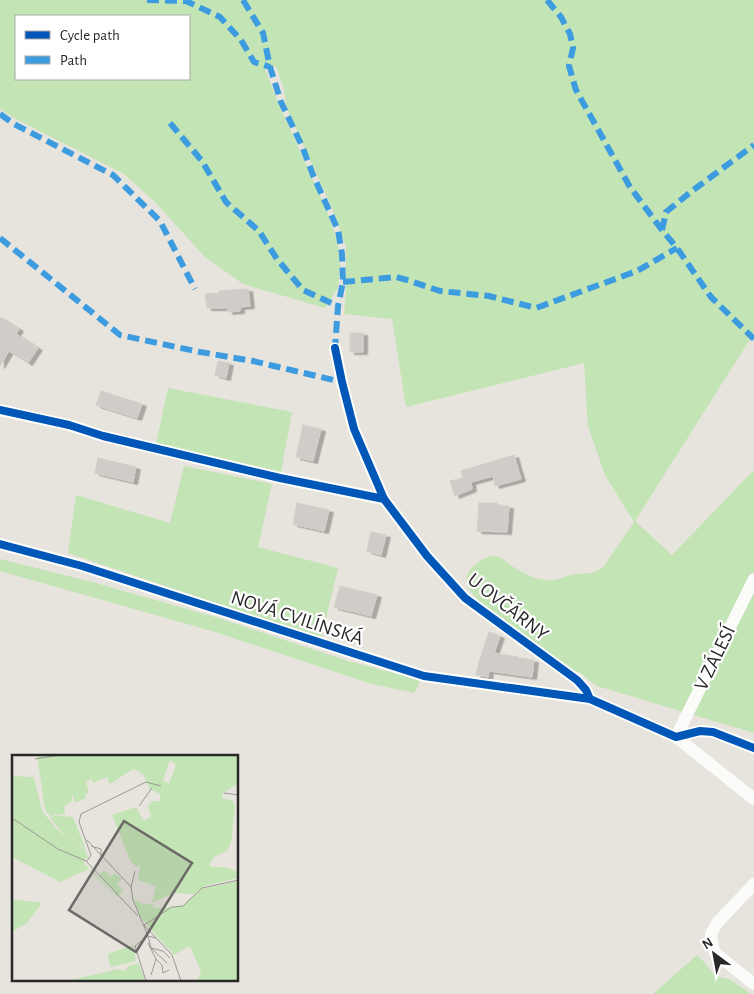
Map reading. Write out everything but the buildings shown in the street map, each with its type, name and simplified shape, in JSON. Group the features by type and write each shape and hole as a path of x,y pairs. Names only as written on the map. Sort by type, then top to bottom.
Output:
{"street":[{"name":"U OVČÁRNY","path":"335,348 354,429 384,499 427,556 465,598 577,680 586,690 590,699"},
{"path":"0,410 69,425 103,436 280,478 384,499"},
{"name":"NOVÁ CVILÍNSKÁ","path":"0,544 82,566 424,676 590,699"},
{"name":"V ZÁLESÍ","path":"676,737 754,579"},
{"path":"590,699 676,737 754,799"},
{"path":"676,737 700,731 713,732 754,748"},
{"path":"754,884 717,923 712,934 712,942 715,952 754,984"}],"green space":[{"path":"0,0 754,0 754,333 635,521 672,555 754,470 754,733 597,686 579,672 554,661 486,608 471,591 467,584 467,577 470,571 480,561 492,556 500,558 524,573 542,579 554,580 572,575 591,573 604,566 634,522 605,475 588,426 584,363 406,407 392,319 344,314 346,247 332,208 287,109 284,90 276,66 265,68 276,98 327,211 338,244 340,266 338,288 325,308 243,284 205,257 155,202 124,174 0,109"},
{"path":"168,388 292,412 281,472 156,444"},
{"path":"184,466 272,484 258,547 338,568 321,639 68,553 76,495 170,523"},
{"path":"0,559 92,582 215,617 348,661 421,680 414,693 368,683 215,632 0,571"},
{"path":"697,955 715,976 729,979 751,994 653,994"}],"marked path":[{"path":"147,0 186,1 220,17 241,40 254,62 270,67"},
{"path":"243,0 263,33 270,67 281,102 338,230 342,254 343,282 338,306 335,348"},
{"path":"547,0 561,17 570,34 573,48 569,66 576,90 630,187 677,248 711,297 754,339"},
{"path":"0,114 14,124 113,175 160,221 195,289"},
{"path":"170,123 202,161 226,202 259,231 277,259 303,290 338,306"},
{"path":"662,230 666,212 754,145"},
{"path":"0,238 120,335 253,361 342,382"},
{"path":"343,282 396,277 440,291 489,296 536,308 637,271 677,248"}],"cycle path":[{"path":"335,348 354,429 384,499 427,556 465,598 577,680 586,690 590,699"},
{"path":"0,410 69,425 103,436 280,478 384,499"},
{"path":"0,544 82,566 424,676 590,699 676,737 700,731 713,732 754,748"}]}
